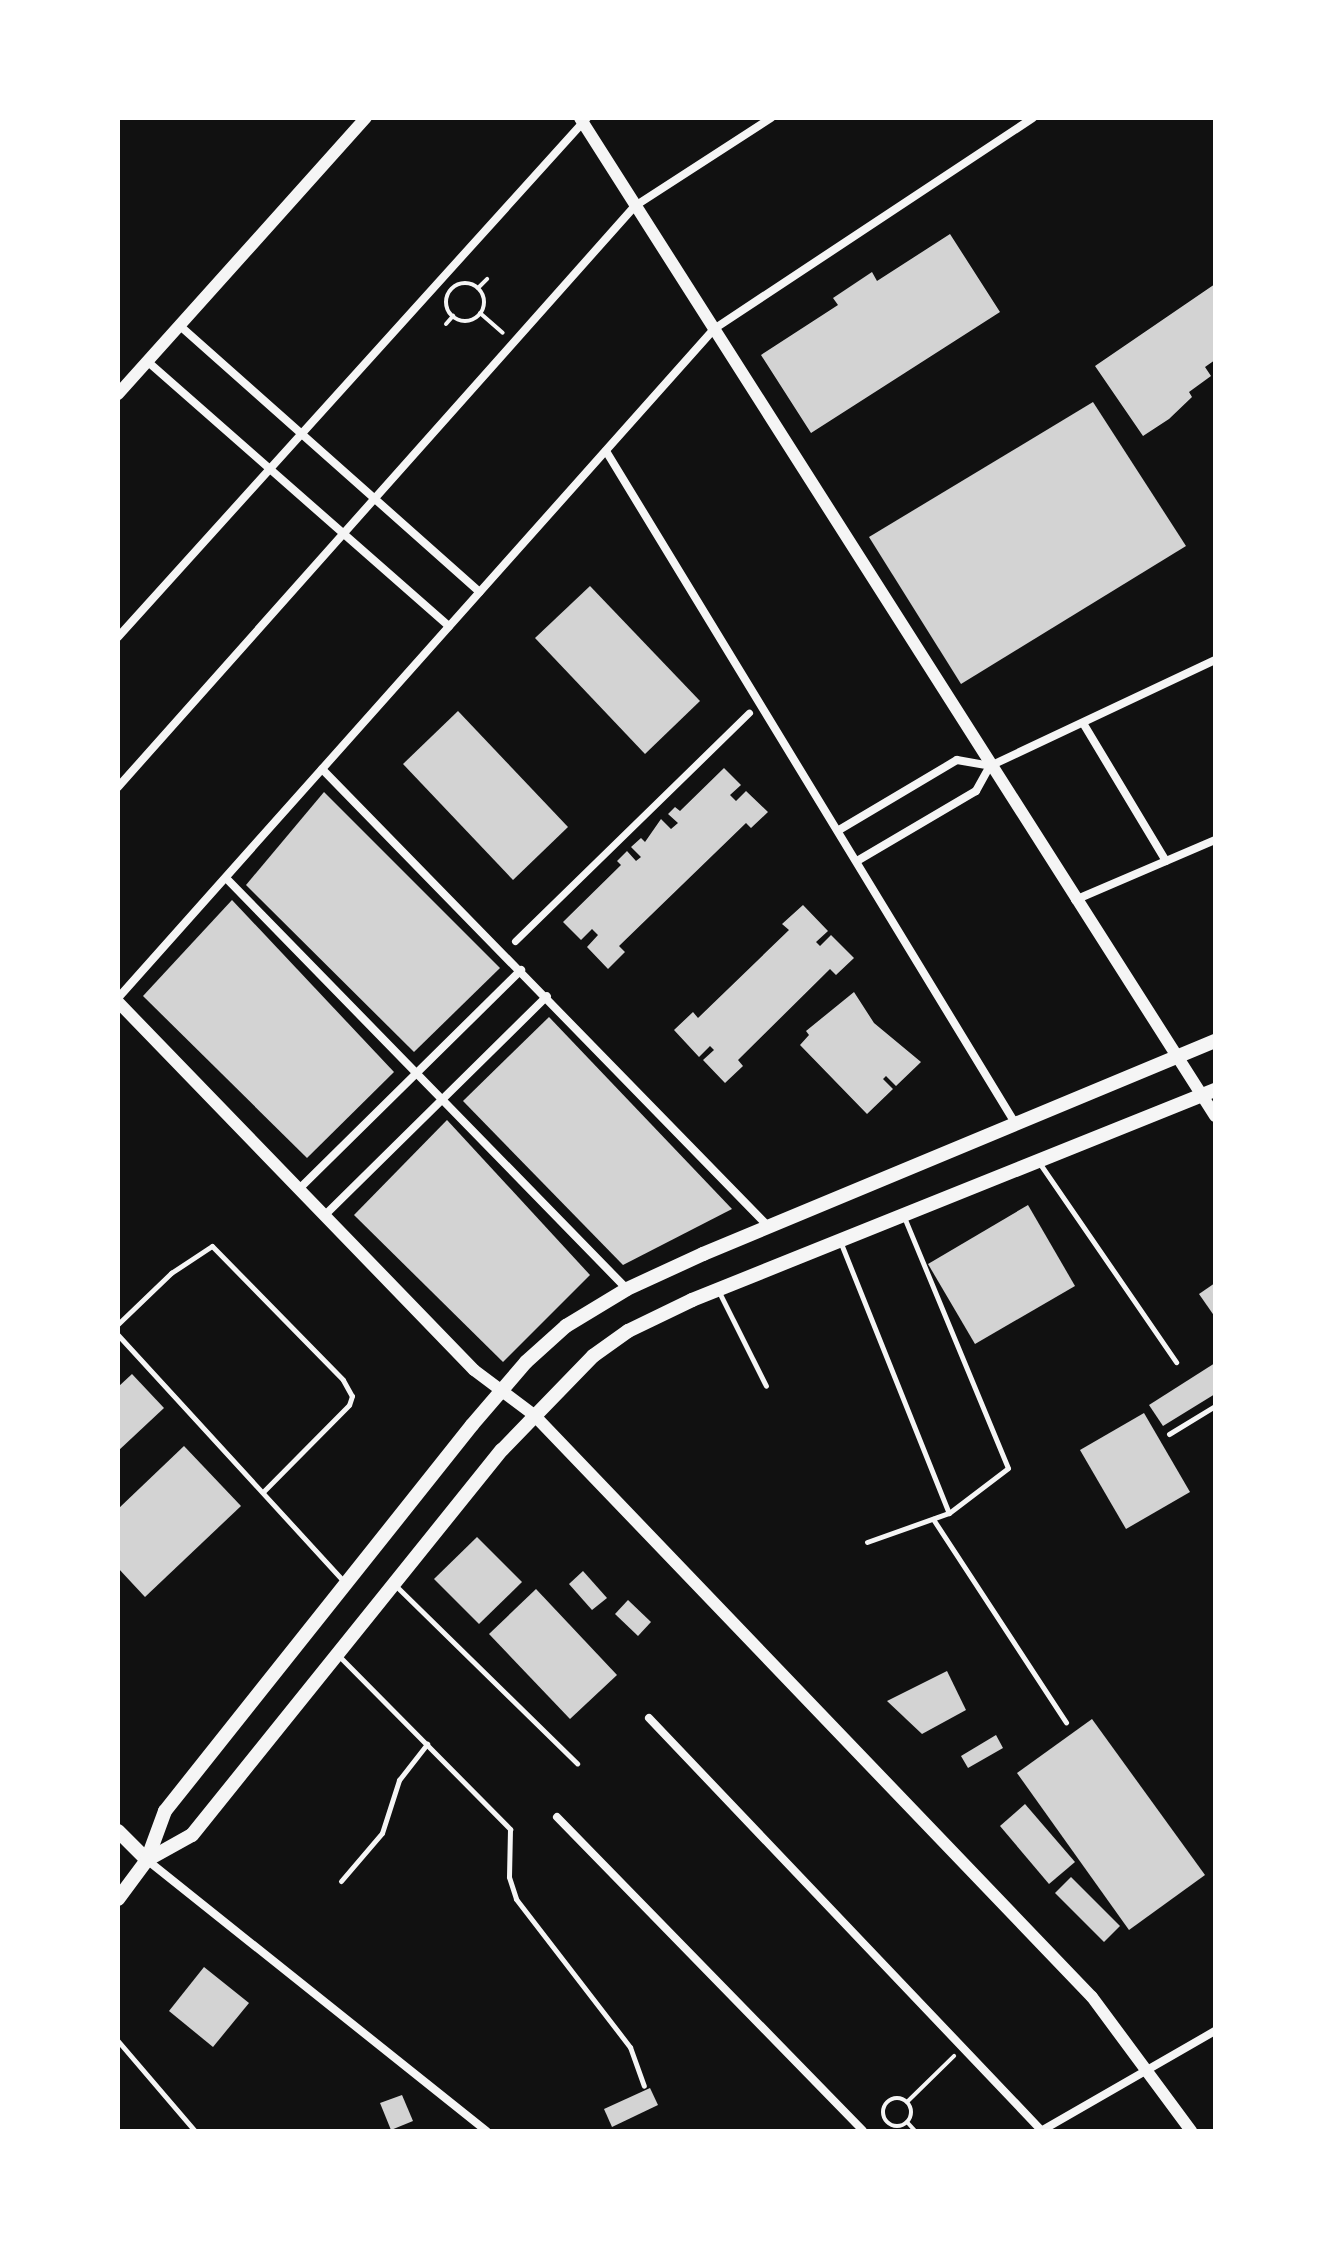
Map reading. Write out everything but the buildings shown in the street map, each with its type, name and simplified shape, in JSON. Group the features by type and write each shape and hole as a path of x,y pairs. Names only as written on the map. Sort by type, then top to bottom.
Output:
{"main road":[{"path":"118,1899 147,1860 165,1811 502,1389 566,1326 627,1289 768,1226 1215,1041"},
{"path":"147,1860 192,1835 560,1384 628,1331 718,1289 1215,1090"},
{"path":"118,1831 147,1860"}],"street":[{"path":"118,394 366,118"},
{"path":"118,787 635,206 771,118"},
{"path":"1033,118 714,329 118,1000 474,1370 534,1415 1092,1997 1191,2131"},
{"path":"118,637 583,119 635,206 1215,1116"},
{"path":"179,325 480,592"},
{"path":"147,361 449,626"},
{"path":"606,451 1015,1123"},
{"path":"839,830 957,760 990,766 1215,660"},
{"path":"515,941 749,713"},
{"path":"1083,723 1166,861"},
{"path":"857,861 976,791 990,766"},
{"path":"322,769 547,996 768,1226"},
{"path":"1075,900 1215,840"},
{"path":"226,878 627,1289"},
{"path":"299,1189 521,970"},
{"path":"324,1216 547,996"},
{"path":"649,1718 1042,2131 1149,2072 1215,2031"},
{"path":"557,1817 863,2131"},
{"path":"147,1860 487,2131"}],"lane":[{"path":"1038,1161 1176,1362"},
{"path":"867,1542 949,1513 1008,1468 903,1215"},
{"path":"840,1240 949,1513"},
{"path":"118,1324 171,1273 212,1246 343,1380 352,1396 349,1405 264,1491"},
{"path":"718,1289 766,1386"},
{"path":"118,1335 346,1583"},
{"path":"1169,1434 1215,1406"},
{"path":"933,1519 1066,1722"},
{"path":"394,1585 577,1763"},
{"path":"338,1655 510,1829 509,1877 516,1899 630,2047 644,2086"},
{"path":"341,1881 382,1833 399,1780 427,1744"},
{"path":"118,2041 195,2131"}],"path":[{"path":"478,288 487,279"},
{"path":"462,283 478,288 484,301 480,313 464,321 453,316 447,306 451,289 462,283"},
{"path":"480,313 514,342"},
{"path":"446,324 453,316"},
{"path":"907,2102 962,2048"},
{"path":"896,2097 907,2102 911,2113 907,2122 899,2126 886,2122 882,2114 887,2101 896,2097"},
{"path":"879,2131 886,2122"},
{"path":"907,2122 915,2131"}]}
